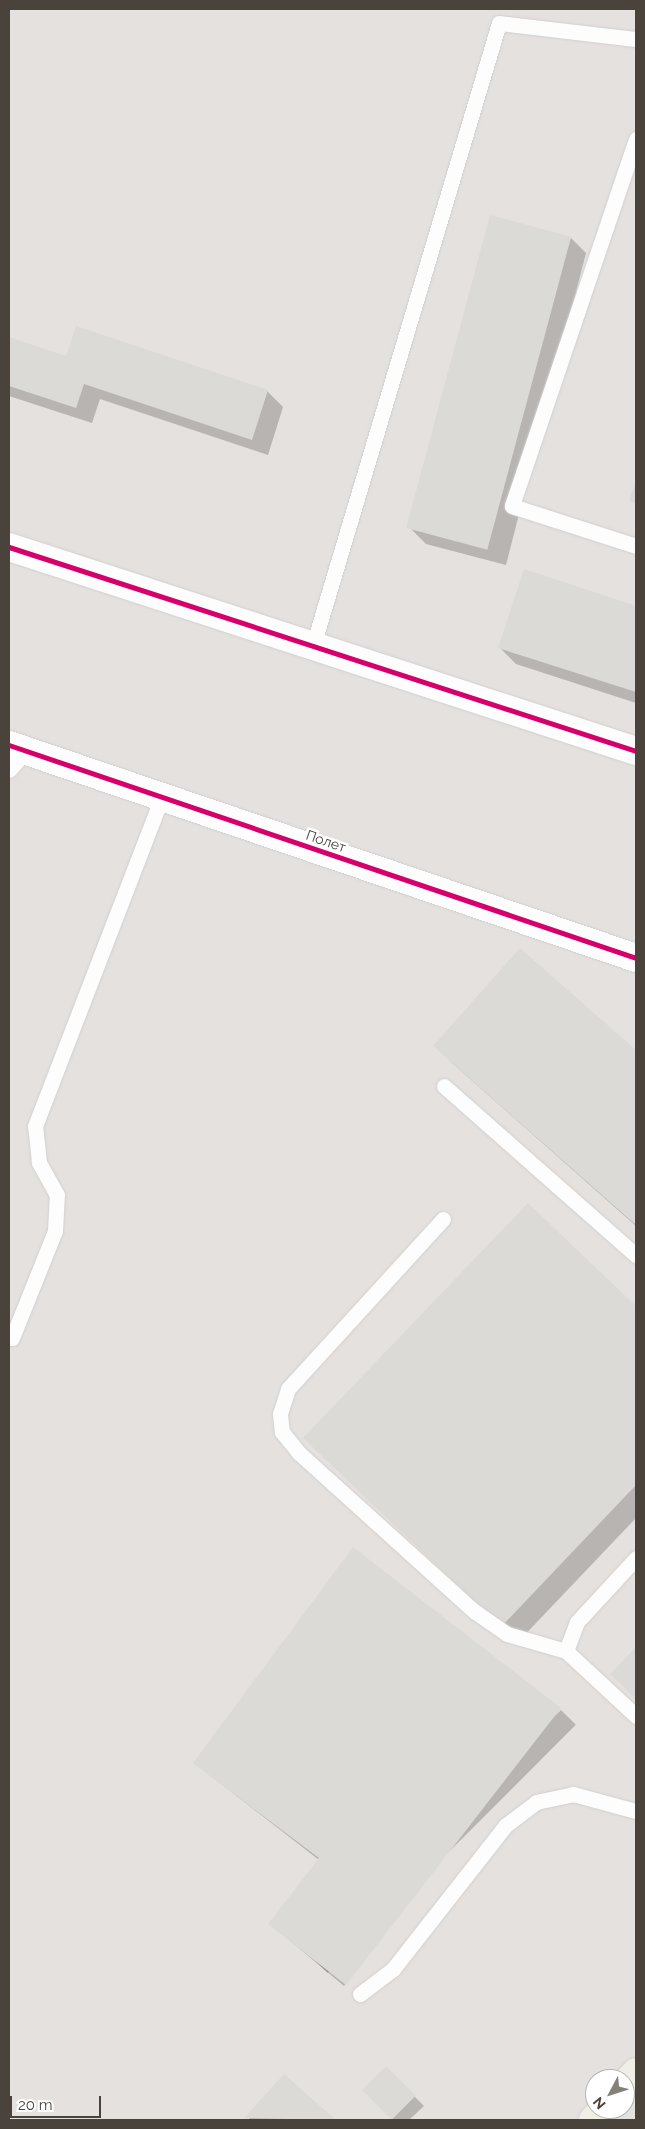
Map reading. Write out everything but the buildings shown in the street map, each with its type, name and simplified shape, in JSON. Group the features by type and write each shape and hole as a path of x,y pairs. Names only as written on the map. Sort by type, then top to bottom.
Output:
{"street":[{"path":"9,547 312,649 636,751"},
{"name":"Полет","path":"18,748 636,958"}],"lane":[{"path":"312,649 499,23 636,39"},
{"path":"636,139 512,506 636,546"},
{"path":"9,770 18,748"},
{"path":"12,1338 55,1231 57,1195 39,1162 35,1126 162,797"},
{"path":"444,1086 636,1255"},
{"path":"443,1219 288,1389 280,1414 282,1432 298,1453 474,1611 507,1634 566,1651 636,1716"},
{"path":"566,1651 577,1622 636,1558"},
{"path":"360,1994 393,1969 506,1825 536,1802 574,1794 636,1810"}],"shaded area":[{"path":"9,9 636,9 636,2120 9,2120"}],"cycle path":[{"path":"9,547 636,751"},
{"path":"9,745 636,958"}]}
